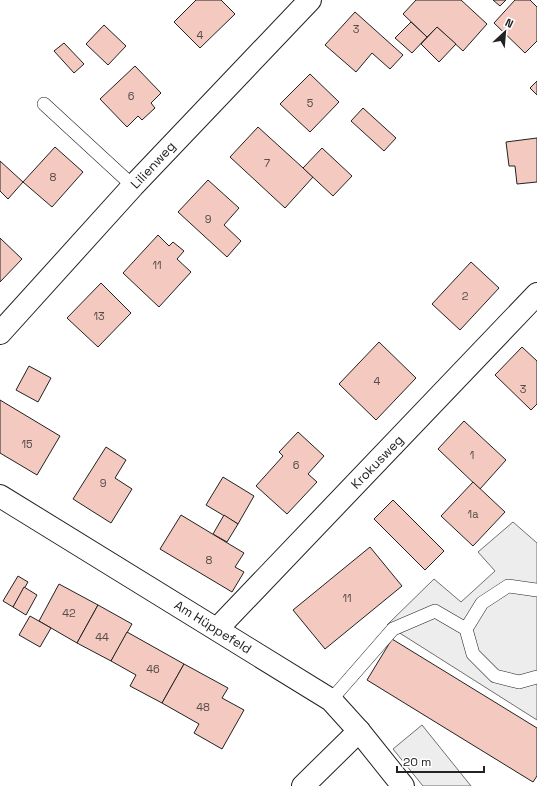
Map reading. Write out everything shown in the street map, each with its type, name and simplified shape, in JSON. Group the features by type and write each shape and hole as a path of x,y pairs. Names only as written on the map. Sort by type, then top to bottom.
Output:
{"street":[{"name":"Lilienweg","path":"0,332 133,186 310,0"},
{"name":"Krokusweg","path":"217,629 537,294"},
{"name":"Am Hüppefeld","path":"0,496 331,700 402,786"},
{"path":"303,786 358,731"}],"lane":[{"path":"44,104 133,186"},
{"path":"466,629 482,603 508,586 537,590"},
{"path":"331,700 393,629 435,611 466,629 473,654 495,676 519,682 537,677"}],"shaded area":[{"path":"513,522 537,543 537,720 387,625 434,579 461,602 495,571 478,552"},
{"path":"422,725 471,786 423,786 393,749"}],"building":[{"path":"196,0 221,0 235,14 200,48 174,22"},
{"path":"416,0 461,0 487,24 463,51 437,27 427,37 403,14"},
{"path":"493,0 506,0 500,6"},
{"path":"515,0 530,0 537,7 537,41 525,53 494,23"},
{"path":"355,12 403,55 390,69 372,53 356,72 325,45"},
{"path":"411,22 427,37 412,53 395,38"},
{"path":"104,25 126,46 108,65 86,44"},
{"path":"437,27 456,44 439,62 421,44"},
{"path":"64,43 84,64 74,73 54,51"},
{"path":"135,66 161,93 151,103 155,108 142,120 138,116 127,127 100,99"},
{"path":"310,74 339,102 310,132 280,104"},
{"path":"537,81 537,95 530,88"},
{"path":"363,108 396,138 384,151 351,121"},
{"path":"258,127 313,177 285,208 230,157"},
{"path":"537,138 537,182 517,184 515,166 509,166 506,142"},
{"path":"55,147 83,172 52,207 23,182"},
{"path":"322,148 352,176 333,196 303,168"},
{"path":"0,161 23,182 8,199 0,191"},
{"path":"208,180 239,208 224,225 241,241 227,257 178,212"},
{"path":"158,235 169,246 173,242 184,251 177,259 191,272 159,307 123,273"},
{"path":"0,238 22,259 0,282"},
{"path":"471,262 499,288 460,330 432,304"},
{"path":"101,283 131,313 98,347 67,318"},
{"path":"379,342 416,378 376,420 339,384"},
{"path":"522,347 537,361 537,404 531,410 495,375"},
{"path":"29,366 51,378 38,402 16,390"},
{"path":"0,400 60,436 37,475 0,453"},
{"path":"464,421 506,460 480,489 438,449"},
{"path":"298,432 324,456 308,474 317,482 287,514 256,486 283,456 279,452"},
{"path":"106,447 126,460 115,478 132,489 111,523 73,499"},
{"path":"223,477 254,496 238,524 206,505"},
{"path":"473,482 505,512 473,546 441,516"},
{"path":"393,500 444,551 425,570 374,519"},
{"path":"181,515 244,553 235,567 244,572 232,592 160,549"},
{"path":"224,515 238,524 227,542 213,534"},
{"path":"370,547 402,586 325,649 293,610"},
{"path":"18,576 28,582 13,607 3,601"},
{"path":"59,584 98,605 77,643 39,621"},
{"path":"24,587 37,595 26,615 13,607"},
{"path":"98,605 132,624 111,661 77,643"},
{"path":"30,616 51,628 40,647 19,635"},
{"path":"127,632 184,664 162,703 130,686 136,675 111,661"},
{"path":"392,639 537,728 537,776 533,782 367,680"},
{"path":"184,664 228,688 222,698 244,710 222,749 194,733 199,724 162,703"}]}
